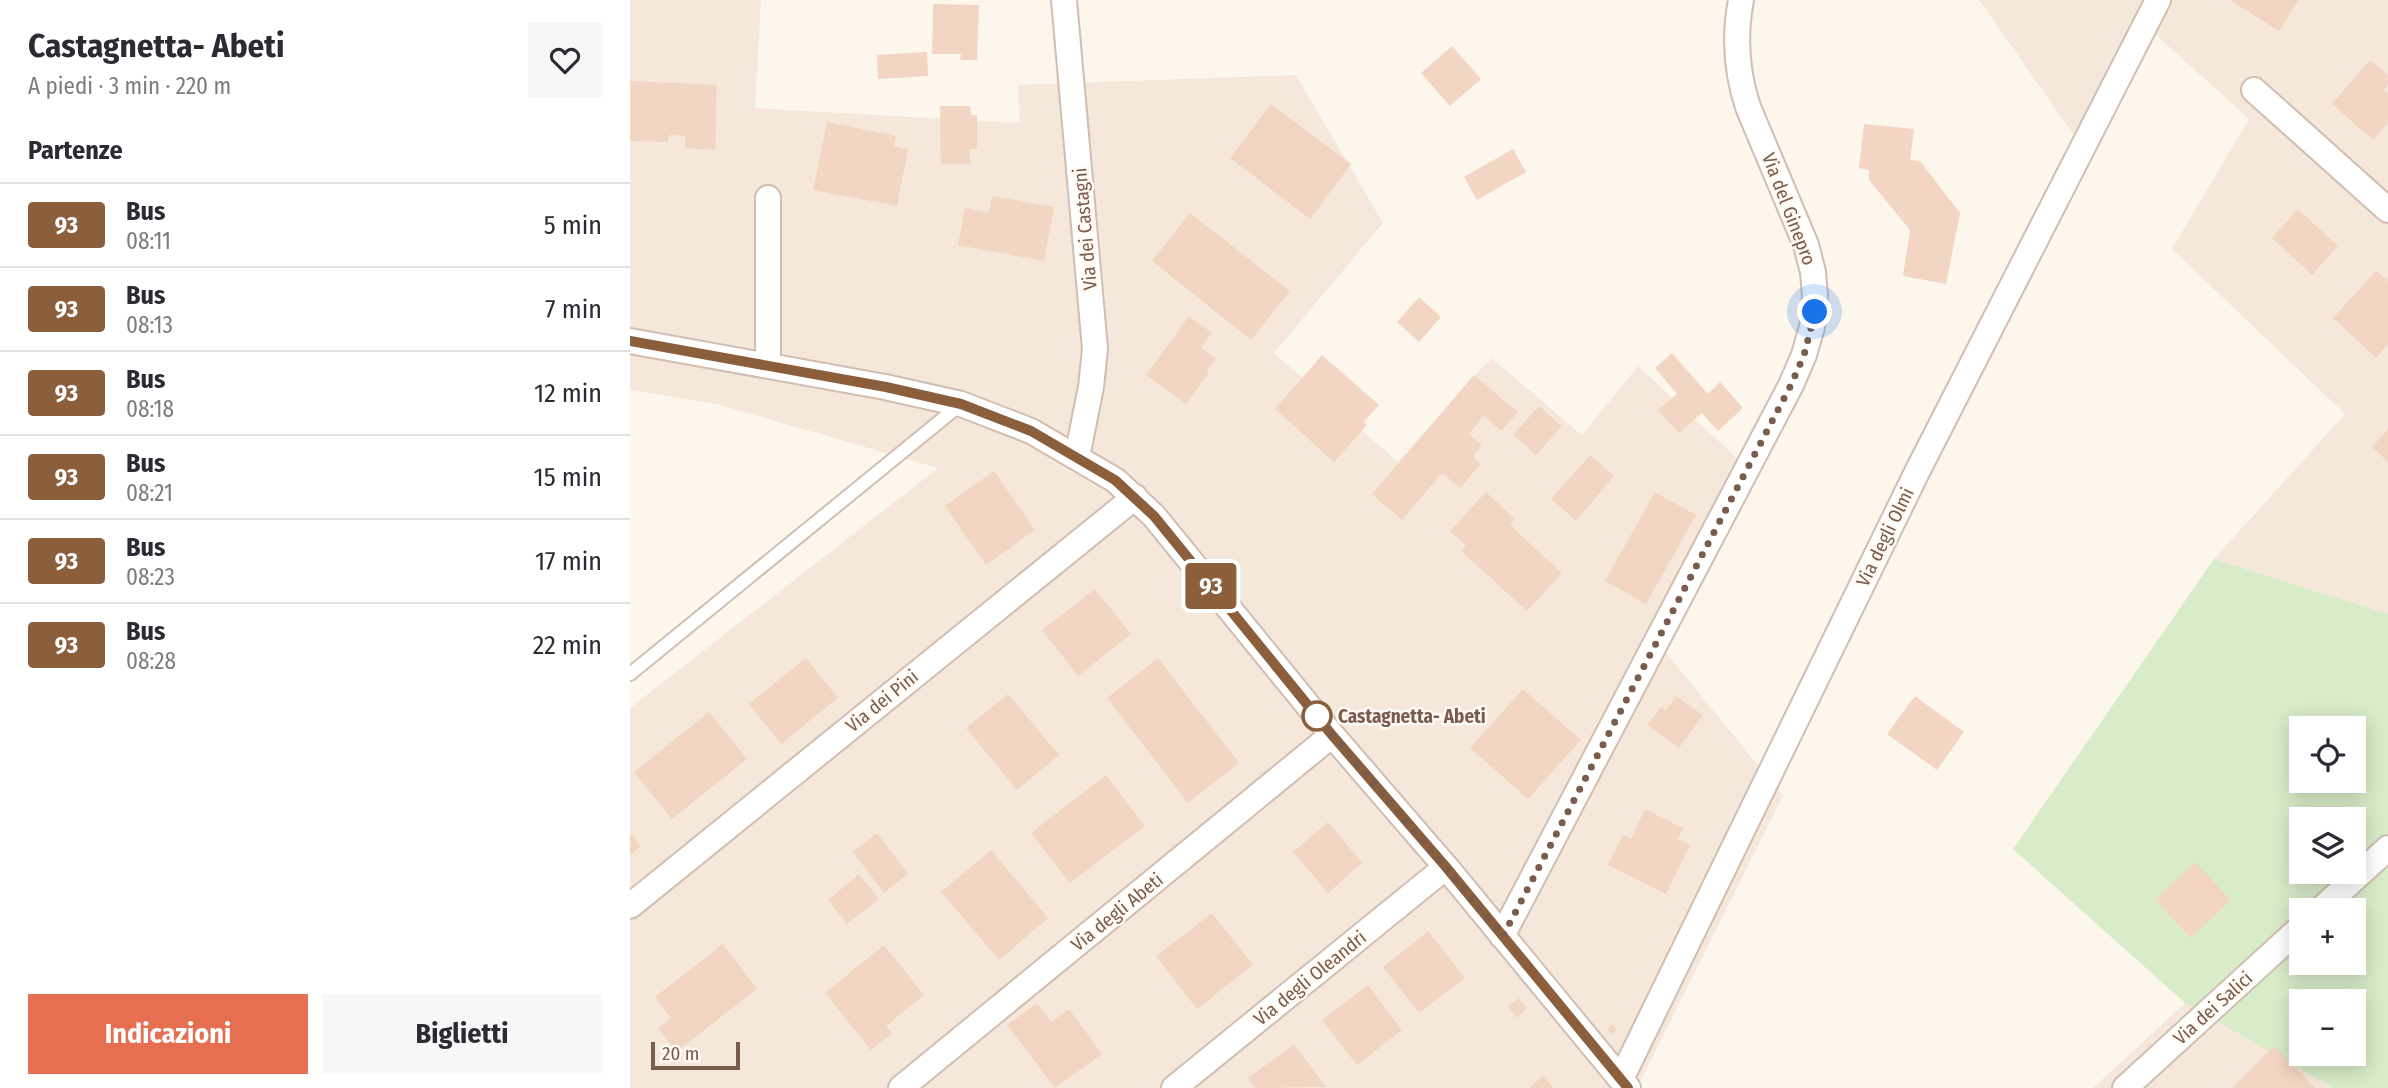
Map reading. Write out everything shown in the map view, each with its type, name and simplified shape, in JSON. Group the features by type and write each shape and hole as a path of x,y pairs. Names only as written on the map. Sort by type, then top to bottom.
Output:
{"street":[{"name":"Via dei Castagni","path":"1064,0 1095,349 1091,387 1077,457"},
{"name":"Via del Ginepro","path":"1503,936 1791,385 1812,327 1815,296 1811,261 1748,107 1741,83 1737,34 1741,0"},
{"name":"Via degli Olmi","path":"1625,1084 1917,472 2158,0"},
{"path":"2254,90 2388,210"},
{"path":"768,198 768,365"},
{"path":"630,341 886,387 961,404 1031,431 1115,480 1154,516 1332,735 1446,867 1625,1084"},
{"name":"Via dei Pini","path":"630,906 1135,497"},
{"name":"Via degli Abeti","path":"901,1088 1332,735"},
{"path":"2333,898 2388,848"},
{"name":"Via degli Oleandri","path":"1174,1088 1446,867"},
{"name":"Via dei Salici","path":"2125,1088 2289,938"}],"lane":[{"path":"630,674 961,404"}],"shaded area":[{"path":"630,0 761,0 755,108 1020,123 1018,85 1296,75 1383,223 1274,353 1398,462 1491,358 1582,435 1638,366 1741,462 1654,638 1783,796 1637,1088 630,1088 630,708 938,468 720,405 630,390"},
{"path":"1979,0 2388,0 2388,614 2214,559 2345,414 2172,249 2249,119 2156,35 2090,158"},
{"path":"2185,1003 2289,1063 2289,1066 2295,1066 2333,1088 2093,1088"}],"green space":[{"path":"2214,559 2388,614 2388,1088 2333,1088 2295,1066 2366,1066 2366,989 2289,989 2289,1063 2185,1003 2013,849"}],"building":[{"path":"2230,0 2299,0 2279,31"},
{"path":"933,4 979,5 977,60 960,60 961,54 932,54"},
{"path":"1452,46 1481,79 1450,106 1421,73"},
{"path":"927,52 928,76 878,79 877,55"},
{"path":"2370,60 2388,75 2388,85 2384,90 2388,93 2388,123 2373,140 2332,104"},
{"path":"630,81 717,85 715,150 685,148 685,136 669,135 668,142 630,141"},
{"path":"1271,104 1351,164 1310,219 1230,158"},
{"path":"940,106 970,106 971,115 977,115 977,149 970,149 970,164 941,164"},
{"path":"827,122 896,136 894,146 908,149 897,206 813,190"},
{"path":"1864,124 1914,129 1910,160 1920,161 1960,213 1946,284 1903,276 1910,230 1869,180 1869,170 1859,168"},
{"path":"1513,149 1526,172 1477,200 1464,177"},
{"path":"992,196 1054,207 1044,261 958,245 965,208 989,213"},
{"path":"2298,209 2338,246 2312,275 2272,238"},
{"path":"1190,213 1290,291 1251,340 1152,261"},
{"path":"2376,271 2388,281 2388,344 2376,358 2333,318"},
{"path":"1419,297 1441,317 1419,342 1397,322"},
{"path":"1189,316 1212,333 1201,348 1216,358 1186,404 1146,375"},
{"path":"1672,353 1708,394 1720,382 1743,408 1718,431 1702,413 1679,433 1658,410 1677,394 1655,368"},
{"path":"1322,355 1379,405 1364,422 1367,425 1334,462 1275,409"},
{"path":"1474,375 1518,412 1501,431 1484,416 1469,434 1482,445 1473,457 1481,464 1460,488 1442,473 1402,520 1372,494"},
{"path":"1539,406 1562,426 1536,455 1513,435"},
{"path":"2388,429 2388,462 2372,447"},
{"path":"1590,455 1614,476 1576,521 1551,499"},
{"path":"994,471 1035,530 986,565 945,506"},
{"path":"1486,492 1515,519 1510,525 1562,573 1527,611 1461,551 1466,546 1450,531"},
{"path":"1655,492 1696,515 1646,604 1605,581"},
{"path":"1095,589 1131,634 1078,676 1042,630"},
{"path":"806,658 838,698 781,744 749,704"},
{"path":"1158,658 1239,763 1188,803 1107,698"},
{"path":"1523,689 1581,740 1528,799 1470,748"},
{"path":"1008,694 1059,755 1017,790 966,728"},
{"path":"1676,696 1703,715 1679,748 1647,725 1661,707 1666,710"},
{"path":"1915,696 1964,732 1937,770 1887,734"},
{"path":"709,712 747,759 672,819 634,772"},
{"path":"1106,775 1145,826 1070,883 1031,833"},
{"path":"1645,809 1683,828 1678,839 1690,845 1666,894 1608,865 1623,835 1631,839"},
{"path":"1328,822 1362,863 1328,893 1293,852"},
{"path":"630,833 641,846 630,855"},
{"path":"877,833 908,874 884,893 853,852"},
{"path":"991,850 1048,918 999,960 941,892"},
{"path":"2195,862 2231,900 2191,938 2155,900"},
{"path":"859,874 879,899 847,924 828,900"},
{"path":"1212,913 1253,965 1197,1009 1156,956"},
{"path":"1428,931 1465,978 1419,1013 1383,967"},
{"path":"723,944 757,989 676,1052 658,1028 671,1018 655,997"},
{"path":"884,945 924,995 886,1026 892,1033 871,1050 825,993"},
{"path":"1368,985 1402,1030 1357,1065 1322,1020"},
{"path":"1518,998 1527,1008 1517,1018 1508,1007"},
{"path":"1037,1003 1051,1022 1069,1009 1102,1054 1055,1088 1007,1025"},
{"path":"1611,1024 1617,1028 1613,1034 1607,1030"},
{"path":"1294,1044 1326,1087 1255,1088 1248,1078"},
{"path":"2274,1046 2289,1061 2289,1066 2294,1066 2315,1088 2232,1088"},
{"path":"1543,1076 1554,1088 1529,1088"}],"bus line":[{"name":"93","path":"630,341 886,387 961,404 1031,431 1115,480 1154,516 1332,735 1446,867 1628,1088"}],"place":[{"name":"Castagnetta- Abeti","path":"1317,716"}],"route":[{"path":"1317,716 1503,936 1791,385 1804,355 1815,312"}]}
